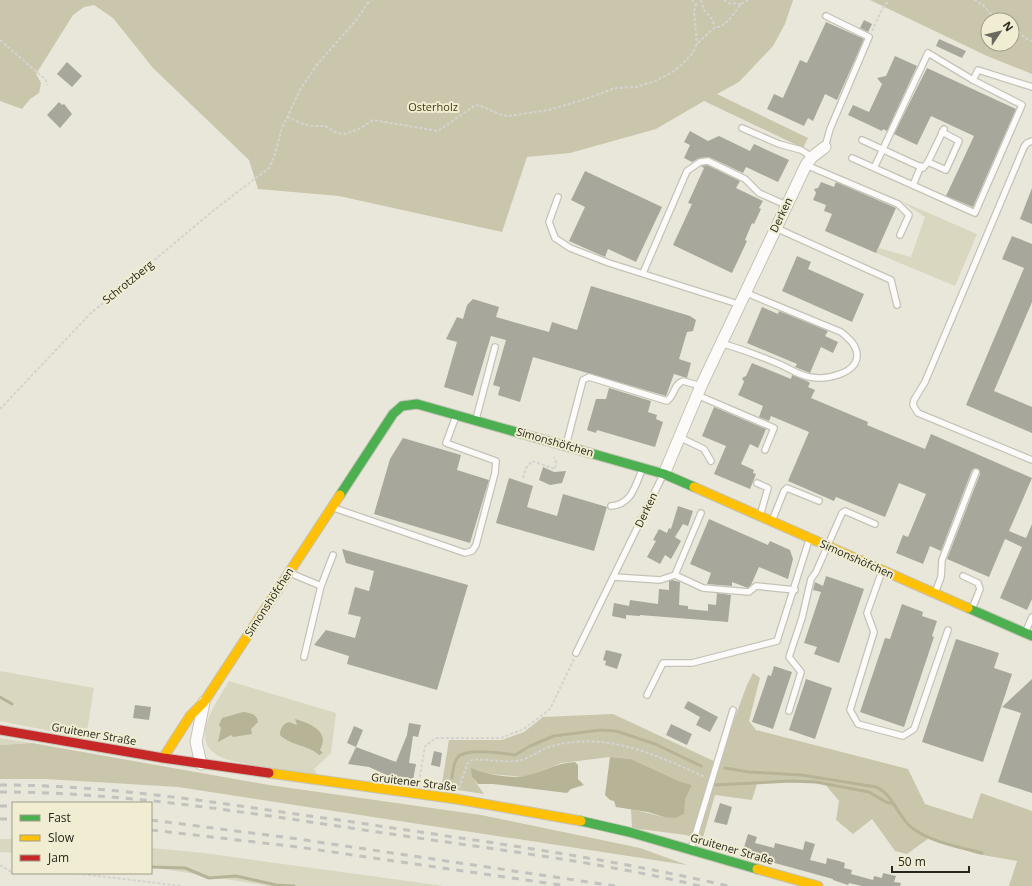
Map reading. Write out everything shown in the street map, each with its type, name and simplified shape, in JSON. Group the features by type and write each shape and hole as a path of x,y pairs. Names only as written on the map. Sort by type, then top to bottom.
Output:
{"street":[{"name":"Derken","path":"664,474 678,437 738,304 786,205 809,161 825,147"},
{"name":"Simonshöfchen","path":"163,758 190,716 204,702 393,414 402,406 417,404 457,414 664,474 1029,634"},
{"name":"Simonshöfchen","path":"201,764 196,742 204,702"},
{"name":"Gruitener Straße","path":"0,730 201,764 417,795 456,799 574,819 691,849 818,886"}],"lane":[{"path":"825,147 830,129 869,37 826,16"},
{"path":"852,158 874,168 913,185 975,213 1022,105 973,80 928,53 874,168"},
{"path":"973,80 978,70 1032,87"},
{"path":"742,128 779,144 801,150 809,161 898,204 909,215 900,235"},
{"path":"862,140 924,168 943,131 959,141 946,170 928,162"},
{"path":"1032,141 1026,143 1024,147 925,382 914,400 913,406 918,413 1032,460"},
{"path":"643,273 687,171 700,162 708,161 745,178 759,193 786,205"},
{"path":"913,185 921,166"},
{"path":"558,197 549,222 555,238 570,248 738,304"},
{"path":"775,228 891,280 897,305"},
{"path":"721,343 755,354 810,378 843,374 855,363 857,354 855,347 851,340 841,332 744,292"},
{"path":"476,419 495,347"},
{"path":"566,445 583,380 589,377 667,401 676,386 683,381 699,391 774,428 765,450"},
{"path":"331,507 465,553 472,551 476,545 496,473 496,461 446,442 457,414"},
{"path":"678,437 704,449 711,461"},
{"path":"611,506 620,505 630,498 642,467"},
{"path":"934,593 941,577 942,560 976,472"},
{"name":"Derken","path":"576,653 664,474"},
{"path":"757,483 768,488 760,516"},
{"path":"772,521 784,491 787,488 819,501"},
{"path":"789,711 801,672 789,658 802,618 811,579 828,546 842,513 845,511 875,524"},
{"path":"675,575 701,513"},
{"path":"647,695 663,663 692,663 777,641 795,590 810,538"},
{"path":"304,657 321,586 333,554"},
{"path":"882,570 867,613 874,632 850,710 858,724 903,736 914,729 948,630"},
{"path":"288,572 321,586"},
{"path":"614,577 660,580 675,575 703,588 749,592 756,586 795,590"},
{"path":"963,576 978,584 980,588 971,609"},
{"path":"1029,634 1032,617"},
{"path":"691,849 733,710"}],"path":[{"path":"370,0 357,19 316,66 300,90 286,117 303,124 325,126 337,133 345,134 362,128 373,120 438,131 474,106 478,105 502,115 509,116 564,106 616,88 636,87 671,73 692,54 697,44 715,27 720,27 729,20 741,4 748,0"},
{"path":"692,0 696,4 694,12 697,44"},
{"path":"700,0 704,10 712,19 715,27"},
{"path":"724,0 729,3 741,4"},
{"path":"869,37 882,9 889,0"},
{"path":"974,0 983,5 989,12"},
{"path":"1020,33 1025,38 1032,41"},
{"path":"0,40 45,79 48,85"},
{"name":"Schrotzberg","path":"0,409 90,314 214,210 269,168 275,154 286,117"},
{"path":"523,478 526,468 532,461 555,468 556,462 546,439"},
{"path":"417,795 425,746 436,738 501,738 524,729 550,709 576,653"},
{"path":"456,799 467,764 472,760 520,760 552,746 582,742 611,742 650,752 711,780"},
{"path":"0,865 12,871"},
{"path":"81,874 182,886"}],"shaded area":[{"path":"901,201 977,234 955,286 876,253 879,248 911,257 925,217"},
{"path":"0,671 94,688 86,738 0,721"},
{"path":"229,681 336,713 331,753 314,769 320,778 232,761 217,755 208,747 205,738 206,727 215,704"},
{"path":"243,712 253,714 257,719 258,722 251,729 252,734 233,737 231,735 218,742 221,728 219,725 222,718"},
{"path":"295,719 312,726 321,733 323,743 320,750 323,753 319,755 310,749 284,739 280,735 281,728 285,724 289,722 297,725"},
{"path":"0,738 32,743 0,745"},
{"path":"610,757 631,759 679,781 692,785 685,800 684,814 675,818 664,817 648,812 616,807 614,801 610,800 605,795"},
{"path":"575,762 578,765 578,779 584,785 571,789 567,793 493,784 478,784 472,777 471,768 498,775 519,777 561,764"},
{"path":"0,839 12,839 12,853 0,852"},
{"path":"152,848 204,853 444,886 269,886 152,867"}],"green space":[{"name":"Osterholz","path":"0,0 793,0 785,24 773,46 739,82 717,94 808,138 803,148 704,101 656,129 570,153 527,157 502,232 339,196 258,189 249,160 153,68 113,18 94,5 84,7 73,15 36,74 41,83 39,93 30,99 22,109 0,101"},
{"path":"870,0 1032,0 1032,74 987,56"},
{"path":"753,673 760,678 749,721 756,730 908,769 925,804 972,819 981,793 1032,811 1032,886 1009,886 1017,861 977,854 929,838 907,854 895,851 872,819 853,834 836,820 839,801 824,783 799,780 757,784 752,800 715,795 702,841 686,835 632,828 631,809 664,817 685,800 692,785 679,781 631,759 610,757 562,763 524,777 479,773 472,777 484,794 431,786 442,783 449,740 502,740 524,732 543,717 613,714 718,763 747,685"},
{"path":"32,743 269,785 481,815 640,848 687,865 178,787 45,779 0,779 0,745"}],"building":[{"path":"864,20 872,24 868,32 860,28"},
{"path":"826,22 864,39 837,100 825,94 813,121 808,118 804,126 767,109 774,94 783,98 800,60 807,63"},
{"path":"939,39 966,51 962,58 936,46"},
{"path":"895,56 917,66 887,131 883,129 882,131 848,115 853,105 869,112 882,84 877,78 886,76"},
{"path":"67,62 82,76 72,87 57,74"},
{"path":"927,68 1016,109 973,207 946,196 974,136 931,116 917,145 894,134"},
{"path":"59,102 62,105 64,104 72,114 60,128 47,115"},
{"path":"690,131 708,141 719,136 750,151 754,144 789,160 778,182 746,167 743,173 709,157 699,158 692,162 684,158 690,145 684,142"},
{"path":"707,165 740,181 736,188 763,201 754,224 752,223 745,240 747,241 732,273 673,245 692,204 688,203 704,168 701,166"},
{"path":"585,171 662,207 636,262 608,249 605,257 569,241 585,207 571,200"},
{"path":"821,182 834,187 836,182 896,208 876,253 825,231 832,214 824,211 826,205 813,200 816,193 814,189 818,188"},
{"path":"1032,188 1032,224 1020,219"},
{"path":"1012,236 1032,244 1032,302 994,391 1032,407 1032,433 966,405 1024,268 1002,259"},
{"path":"797,256 811,262 808,269 864,294 852,322 782,291"},
{"path":"591,286 690,316 696,320 693,331 687,332 679,359 691,363 687,378 674,374 666,396 533,357 520,402 498,395 500,387 493,385 506,340 491,336 473,396 444,387 457,342 446,339 457,317 463,319 467,305 473,299 499,307 496,317 549,332 552,322 577,330"},
{"path":"762,307 778,314 779,311 828,331 825,336 838,342 833,353 821,347 810,373 795,367 797,364 747,343"},
{"path":"752,363 791,379 792,375 807,381 810,383 808,387 815,390 811,398 868,422 867,425 925,449 931,434 1032,478 1009,531 1026,538 1032,524 1032,599 1027,610 1000,598 1022,547 1005,539 989,577 947,559 980,474 979,469 975,468 972,470 941,551 930,546 923,564 896,553 903,535 908,537 926,494 899,483 885,517 836,497 834,501 788,481 809,432 771,416 769,421 759,417 763,406 738,395 744,382 742,378 746,376"},
{"path":"609,388 651,401 648,412 657,415 656,419 663,422 655,447 597,430 596,433 587,430 596,399 606,399"},
{"path":"714,407 766,429 758,448 750,444 741,464 754,470 753,473 756,474 750,489 714,474 726,446 702,436"},
{"path":"403,438 461,455 457,470 489,480 470,543 374,514 390,459"},
{"path":"543,467 554,472 566,471 562,483 550,485 539,480"},
{"path":"509,478 533,486 527,507 557,516 563,494 607,507 594,551 496,523"},
{"path":"678,506 693,511 688,526 683,524 675,537 681,541 671,559 665,555 660,564 647,557 656,541 653,540 659,529 667,533 669,528 671,529"},
{"path":"709,519 768,545 770,541 790,550 793,559 788,579 759,567 751,585 748,588 732,582 732,586 707,584 711,573 690,564"},
{"path":"342,549 468,585 437,690 347,664 349,656 314,645 326,630 355,638 361,617 348,614 355,587 369,591 374,571 346,563"},
{"path":"826,576 864,589 839,663 814,654 817,647 804,643 821,592 813,590 815,582 823,586"},
{"path":"672,580 680,582 679,605 688,606 688,609 708,611 708,604 716,605 717,593 731,595 728,622 640,615 626,615 626,619 612,616 614,603 629,606 630,600 658,604 659,589 669,590 669,581"},
{"path":"902,604 923,612 922,616 937,621 932,636 934,637 904,727 860,712 885,638 890,639"},
{"path":"956,639 999,653 994,668 1012,674 983,762 922,742"},
{"path":"606,650 622,654 617,669 605,665 606,661 603,660"},
{"path":"774,666 792,672 773,729 752,722 768,675 771,676"},
{"path":"806,679 832,688 815,739 789,730"},
{"path":"1032,679 1032,793 998,782 1021,713 1002,707"},
{"path":"688,701 718,717 710,732 696,725 700,717 684,708"},
{"path":"135,705 151,707 149,720 133,718"},
{"path":"409,723 421,725 418,737 413,736 409,763 416,764 413,780 409,782 390,779 391,777 369,767 348,764 356,747 396,762 407,735"},
{"path":"671,724 692,734 687,745 666,735"},
{"path":"354,726 363,730 356,747 347,743"},
{"path":"434,751 442,753 440,767 431,765"},
{"path":"720,803 732,807 727,825 714,822"},
{"path":"748,834 757,837 755,843 774,848 775,843 803,850 805,841 815,844 810,860 826,864 827,858 839,861 845,863 844,868 852,870 851,874 873,880 874,876 882,878 883,873 896,876 894,882 901,883 900,886 862,886 849,883 848,885 833,879 742,854"}],"waterway":[{"path":"0,697 12,704"},
{"path":"452,778 455,762 462,754 485,752 515,755 530,746 554,736 600,730 616,731 655,744 701,766"},
{"path":"725,768 749,772 802,775 876,787 887,795 907,823 920,833 946,844 982,853"},
{"path":"714,785 791,781 816,782 869,792 886,802 893,804"},
{"path":"152,867 185,868 209,878 236,876 276,885 294,886"}],"railway":[{"path":"0,785 44,786 133,792 221,803 541,850 635,866 728,886"},
{"path":"0,792 93,796 232,811 577,862 700,886"},
{"path":"0,806 12,806"},
{"path":"0,819 12,819"},
{"path":"152,820 298,839 615,886"},
{"path":"152,830 298,847 567,886"}],"traffic: fast":[{"path":"340,495 393,414 402,406 417,404 664,474 694,487"},
{"path":"968,608 1032,636"},
{"path":"581,821 629,832 757,869"}],"traffic: slow":[{"path":"694,487 968,608"},
{"path":"163,758 190,716 204,702 340,495"},
{"path":"269,773 456,799 581,821"},
{"path":"757,869 818,886"}],"traffic: jam":[{"path":"0,730 163,758 269,773"}]}
